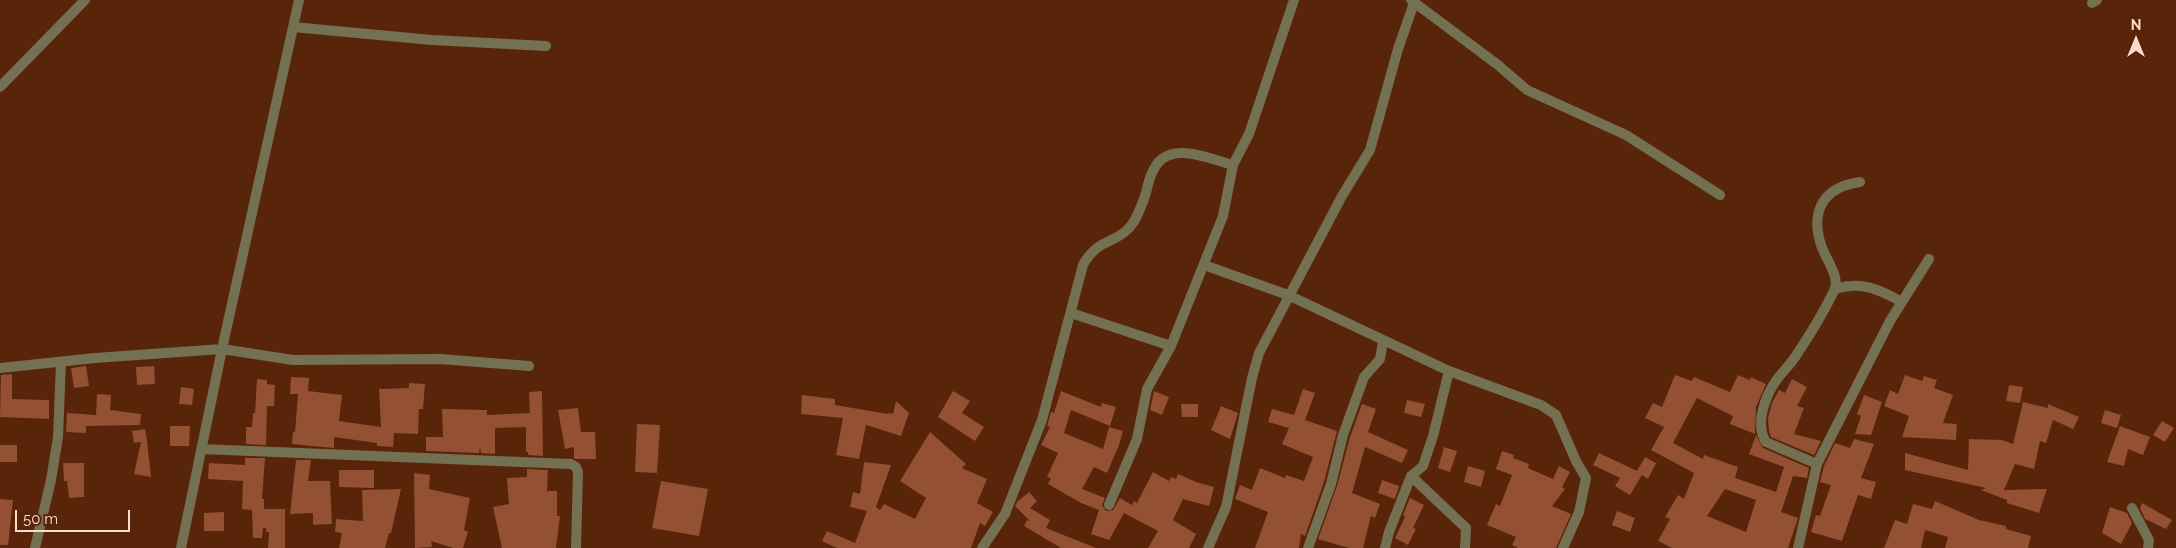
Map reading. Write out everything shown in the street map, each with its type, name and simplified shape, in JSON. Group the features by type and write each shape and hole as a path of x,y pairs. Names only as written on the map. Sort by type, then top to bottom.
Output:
{"street":[{"path":"0,87 85,0"},
{"path":"181,548 222,349 299,0"},
{"path":"1109,506 1137,439 1147,389 1171,346 1223,216 1233,165 1249,134 1294,0"},
{"path":"1208,548 1226,507 1252,378 1259,354 1342,196 1370,150 1377,131 1398,49 1414,1 1498,65 1527,90 1626,135 1720,195"},
{"path":"293,27 432,40 546,46"},
{"path":"982,548 1005,514 1042,420 1083,264 1089,254 1097,247 1119,236 1135,222 1149,179 1157,164 1168,156 1179,153 1195,155 1233,165"},
{"path":"1817,464 1766,442 1761,435 1761,425 1765,403 1773,387 1798,353 1835,289 1834,274 1819,236 1820,208 1829,192 1846,184 1860,182"},
{"path":"1798,548 1817,464 1871,356 1929,259"},
{"path":"1204,265 1288,296 1449,371 1541,405 1556,415 1576,461 1586,478 1579,512 1563,548"},
{"path":"1835,289 1853,285 1873,287 1902,302"},
{"path":"1071,314 1171,346"},
{"path":"1308,548 1330,484 1343,435 1364,377 1380,359 1384,340"},
{"path":"0,368 222,349 293,360 440,359 529,366"},
{"path":"35,548 51,480 58,437 61,362"},
{"path":"1385,548 1389,532 1411,476 1423,466 1433,436 1449,371"},
{"path":"202,449 571,464 576,467 578,472 576,548"},
{"path":"1411,476 1466,528 1465,548"},
{"path":"2132,508 2149,540 2148,548"}],"building":[{"path":"86,366 89,386 74,388 71,368"},
{"path":"154,366 155,384 137,385 136,367"},
{"path":"12,374 12,399 49,400 49,419 0,417 1,375"},
{"path":"1675,375 1692,381 1694,377 1730,392 1738,375 1750,380 1751,377 1766,384 1756,407 1755,434 1730,424 1733,416 1697,398 1673,443 1703,459 1704,455 1738,467 1735,478 1776,492 1784,467 1749,454 1756,435 1763,448 1809,468 1807,478 1793,476 1781,512 1798,518 1788,548 1672,548 1658,541 1670,519 1665,517 1678,495 1684,499 1694,473 1651,450 1664,427 1645,418 1653,403 1662,407","holes":["1725,489 1756,500 1746,532 1707,516"]},
{"path":"1905,375 1922,381 1924,376 1937,380 1934,388 1953,395 1943,423 1957,424 1956,440 1902,437 1909,416 1884,406 1890,390 1898,394"},
{"path":"291,377 309,378 308,391 342,395 339,421 381,427 379,389 409,388 409,383 425,384 423,409 419,409 418,434 394,433 393,447 377,446 377,443 334,437 334,448 292,444 293,432 295,432 298,394 290,394"},
{"path":"257,379 267,380 267,384 275,385 274,406 267,406 266,445 246,444 246,427 252,427 253,413 255,413"},
{"path":"1792,379 1807,387 1797,406 1804,408 1794,434 1821,441 1814,455 1771,437 1769,432 1768,418 1772,403 1779,390 1785,393"},
{"path":"2009,385 2023,387 2020,403 2006,401"},
{"path":"181,387 194,389 192,405 179,404"},
{"path":"1303,389 1315,393 1305,420 1337,431 1324,482 1305,536 1301,534 1299,548 1255,548 1268,512 1235,499 1240,485 1252,490 1260,468 1285,478 1286,475 1304,481 1313,457 1282,444 1289,428 1268,422 1272,409 1294,415"},
{"path":"542,391 543,456 528,455 528,452 526,452 526,427 495,428 495,454 481,453 480,447 479,453 426,451 426,437 443,437 442,409 487,410 487,415 530,413 529,392"},
{"path":"953,391 970,401 962,413 984,427 975,441 938,417"},
{"path":"1061,391 1101,407 1102,403 1116,407 1110,426 1071,410 1064,433 1103,449 1109,427 1123,431 1107,473 1094,467 1082,489 1105,498 1102,505 1106,511 1113,510 1120,498 1132,505 1134,501 1137,503 1153,472 1169,481 1171,477 1176,479 1178,474 1214,487 1209,506 1183,499 1173,520 1196,534 1189,548 1148,548 1158,531 1124,513 1109,540 1091,534 1099,510 1081,503 1048,484 1051,478 1047,477 1058,453 1041,445 1050,427 1047,426 1051,412 1054,413"},
{"path":"1154,391 1169,397 1162,415 1150,410"},
{"path":"97,394 111,395 110,410 141,414 140,425 86,426 86,433 66,432 67,413 96,415"},
{"path":"802,395 835,399 835,405 888,414 893,414 896,401 909,413 901,436 866,425 859,459 836,455 843,418 801,414"},
{"path":"1864,395 1882,402 1871,435 1855,434 1861,416 1857,414"},
{"path":"1407,400 1425,404 1421,417 1404,413"},
{"path":"2023,402 2048,408 2048,404 2079,417 2073,429 2053,420 2046,443 2040,441 2034,469 2015,464 2004,490 2047,489 2039,513 2007,503 2007,500 1981,490 1986,488 1905,470 1905,453 1968,470 1969,439 2002,440 2013,444"},
{"path":"1181,404 1198,404 1198,417 1182,417"},
{"path":"1362,404 1376,409 1368,432 1408,450 1402,463 1365,447 1352,493 1380,504 1375,518 1371,516 1363,548 1349,548 1318,539 1337,486 1350,437"},
{"path":"1221,406 1238,413 1230,439 1211,430"},
{"path":"578,408 581,432 595,432 596,459 576,459 574,458 574,447 565,449 558,410"},
{"path":"2105,410 2121,415 2117,428 2101,423"},
{"path":"2162,421 2174,428 2165,442 2153,435"},
{"path":"637,424 660,425 657,473 635,472"},
{"path":"170,426 190,426 189,446 170,446"},
{"path":"2120,426 2150,437 2143,455 2128,449 2124,466 2107,462"},
{"path":"145,429 151,477 134,474 141,442 134,443 132,431"},
{"path":"930,432 966,464 962,468 987,479 977,503 993,512 985,526 980,523 971,548 837,548 822,541 827,531 855,543 867,511 850,507 853,492 860,494 864,462 891,465 876,507 880,510 884,504 915,519 926,498 900,481"},
{"path":"1854,439 1874,444 1861,478 1876,482 1871,499 1858,495 1842,541 1811,532 1816,515 1820,516 1831,485 1820,482 1824,466 1835,443 1850,448"},
{"path":"0,445 17,445 17,462 0,462"},
{"path":"1444,447 1457,451 1450,472 1438,468"},
{"path":"1502,451 1514,455 1513,458 1529,464 1528,468 1553,479 1559,466 1570,472 1562,487 1565,489 1552,506 1571,514 1556,548 1518,548 1512,545 1516,537 1487,525 1496,504 1500,506 1512,475 1496,469"},
{"path":"1599,453 1637,471 1645,457 1656,463 1648,479 1642,475 1630,495 1615,486 1620,478 1593,465"},
{"path":"245,458 265,458 262,499 264,499 264,509 285,509 285,548 268,548 269,532 266,532 266,528 263,528 262,538 253,538 252,510 242,509 243,481 208,479 209,463 245,465"},
{"path":"296,460 311,460 308,481 330,481 332,524 313,525 313,513 290,514"},
{"path":"63,463 84,463 84,497 69,498 67,481 64,481"},
{"path":"1468,466 1485,471 1481,487 1464,482"},
{"path":"527,469 548,470 547,491 557,491 557,516 560,516 556,548 502,548 493,507 509,504 507,478 527,477"},
{"path":"339,470 374,470 374,488 339,487"},
{"path":"414,473 430,475 429,489 470,498 464,530 468,532 463,548 453,548 431,541 432,547 415,548"},
{"path":"1382,480 1399,486 1395,499 1378,493"},
{"path":"661,481 708,489 699,536 652,528"},
{"path":"401,489 391,533 389,533 385,548 339,548 342,533 335,532 336,519 363,521 362,490"},
{"path":"1029,492 1037,501 1030,508 1050,520 1046,528 1096,548 1061,548 1024,526 1027,520 1030,521 1015,506"},
{"path":"1410,498 1424,505 1413,528 1416,529 1408,545 1395,538 1405,517 1403,515"},
{"path":"0,499 13,500 8,545 0,545"},
{"path":"1935,501 1979,520 2006,526 2006,529 2031,536 2028,548 1945,548 1948,537 1925,530 1921,548 1884,548 1895,520 1907,524 1913,504 1932,509"},
{"path":"2142,503 2172,520 2166,529 2145,519 2140,508"},
{"path":"2110,507 2127,513 2132,523 2121,544 2102,533"},
{"path":"1617,511 1635,518 1630,532 1612,525"},
{"path":"224,512 224,531 204,531 204,513"}]}
